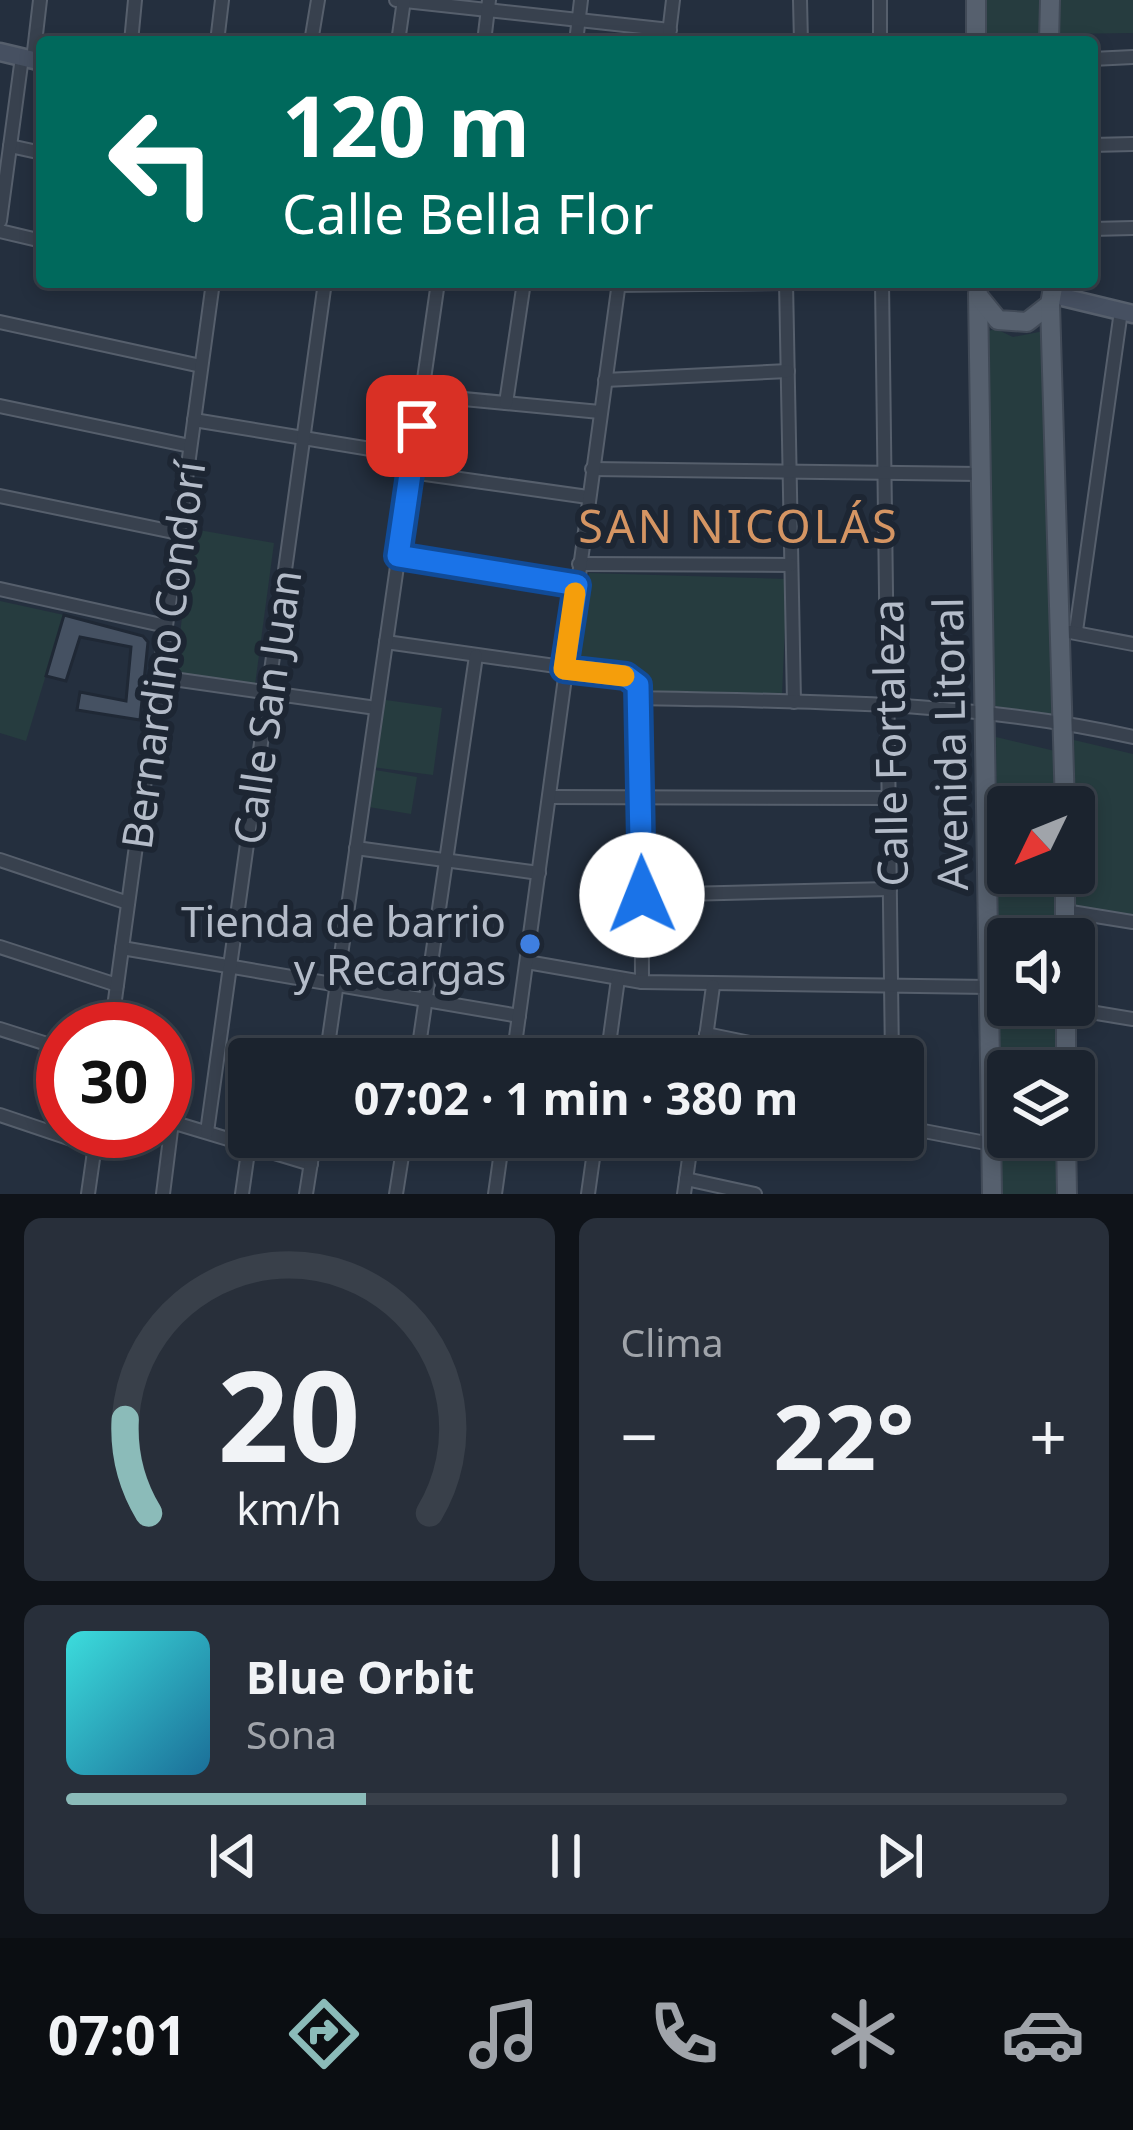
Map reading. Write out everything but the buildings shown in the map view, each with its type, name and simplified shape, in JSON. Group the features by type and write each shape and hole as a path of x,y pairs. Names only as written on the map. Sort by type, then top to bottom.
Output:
{"main road":[{"path":"976,0 976,36"},
{"path":"1049,36 1050,0"},
{"path":"0,52 32,60"},
{"path":"978,288 990,314 1007,323 1027,322 1052,294"},
{"name":"Avenida Litoral","path":"978,288 988,918"},
{"path":"1052,294 1127,313"},
{"path":"1052,294 1068,632 1064,786"},
{"path":"1065,894 1065,918"},
{"name":"Avenida Litoral","path":"991,1158 992,1194"},
{"path":"1066,1158 1067,1194"}],"street":[{"path":"0,221 40,0"},
{"path":"132,36 135,0"},
{"path":"218,36 222,0"},
{"path":"312,36 318,0"},
{"path":"398,36 401,0 488,5 669,36 673,0"},
{"path":"576,36 581,0"},
{"path":"800,0 801,36"},
{"path":"880,0 880,36"},
{"path":"485,36 488,5"},
{"path":"1098,59 1133,58"},
{"path":"1098,145 1133,144"},
{"path":"10,146 36,152"},
{"path":"1098,229 1133,228"},
{"path":"0,232 36,241"},
{"name":"Bernardino Condorí","path":"115,1002 212,288"},
{"name":"Calle San Juan","path":"207,1132 324,288"},
{"path":"329,1038 437,288"},
{"path":"506,403 523,288"},
{"path":"516,1038 617,288"},
{"path":"786,288 794,702"},
{"name":"Calle Fortaleza","path":"882,288 892,1038"},
{"path":"1127,313 1068,632 1133,644"},
{"path":"0,322 201,367"},
{"path":"605,380 788,371"},
{"path":"422,395 600,412"},
{"path":"0,406 190,446"},
{"path":"194,421 413,456"},
{"path":"592,469 885,469 980,475"},
{"path":"410,472 589,497"},
{"path":"0,496 178,533"},
{"path":"398,556 577,585"},
{"path":"579,563 791,565"},
{"path":"0,589 166,626"},
{"path":"386,642 626,676 638,685 642,982"},
{"path":"419,1038 476,656"},
{"path":"159,677 376,708"},
{"path":"640,698 888,702 985,710 1133,737"},
{"path":"549,796 889,798"},
{"path":"356,848 539,873"},
{"path":"0,860 128,903"},
{"path":"642,895 890,889"},
{"path":"1065,911 1133,922"},
{"path":"0,947 117,986"},
{"path":"122,948 425,1004 519,1016"},
{"path":"527,962 618,980 713,986 987,987"},
{"path":"610,1038 618,980"},
{"path":"706,1038 713,986"},
{"path":"1095,1012 1133,1019"},
{"path":"0,1029 36,1040"},
{"path":"706,1034 726,1038"},
{"path":"0,1115 36,1127"},
{"path":"192,1128 228,1138"},
{"path":"924,1131 987,1143"},
{"path":"88,1194 93,1158"},
{"path":"163,1194 166,1158"},
{"path":"242,1194 247,1158"},
{"path":"291,1158 311,1164"},
{"path":"306,1194 312,1158"},
{"path":"396,1194 402,1158"},
{"path":"495,1194 500,1158"},
{"path":"588,1194 593,1158"},
{"path":"684,1194 689,1158"},
{"path":"686,1179 755,1194"}],"green space":[{"path":"987,0 1043,0 1044,36 987,36"},
{"path":"1058,0 1133,0 1133,33 1059,34"},
{"path":"996,329 1013,337 1044,331 1054,720 992,705 988,331"},
{"path":"193,529 274,543 255,685 175,674"},
{"path":"589,573 787,579 782,696 654,693 638,666 572,664"},
{"path":"0,601 64,615 26,741 0,733"},
{"path":"372,698 442,708 433,775 364,766"},
{"path":"996,737 1055,751 1055,786 996,786"},
{"path":"1074,740 1133,754 1133,916 1076,906 1076,894 1095,894 1095,786 1075,786"},
{"path":"363,768 417,777 411,814 357,805"},
{"path":"997,894 1056,894 1056,918 997,918"},
{"path":"998,1026 1057,1026 1057,1050 998,1050"},
{"path":"999,1158 1058,1158 1058,1194 999,1194"}],"slow traffic":[{"path":"575,593 564,669 624,676"}],"place":[{"name":"Tienda de barrio y Recargas","path":"530,944"}],"district":[{"name":"SAN NICOLÁS","path":"739,525"}],"route":[{"path":"417,426 398,556 577,585 564,669 626,676 638,685 642,895"}]}
